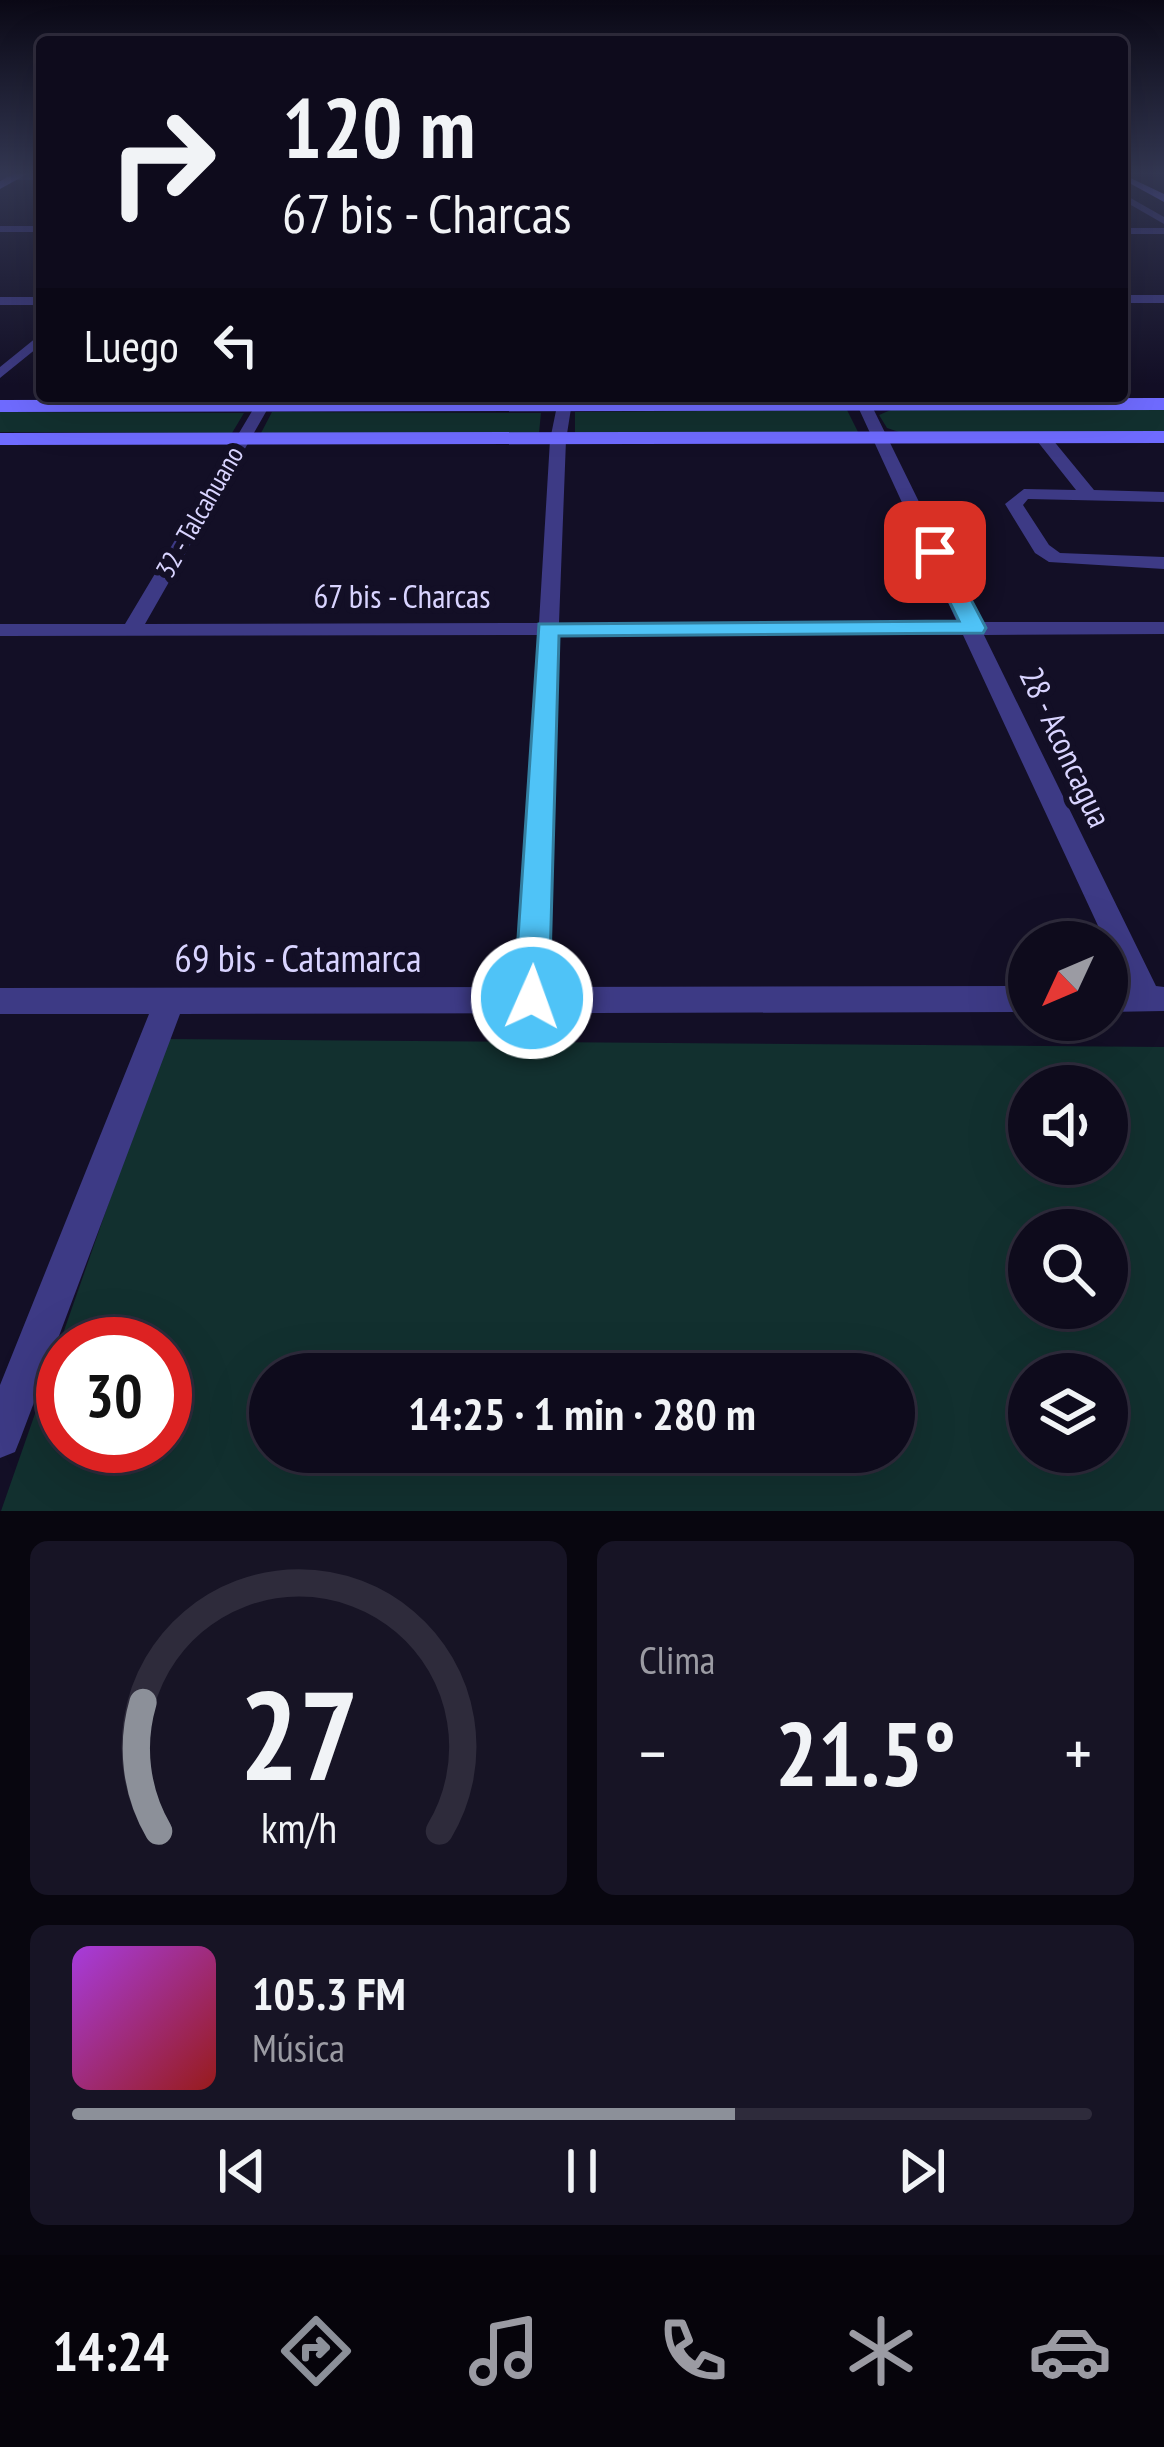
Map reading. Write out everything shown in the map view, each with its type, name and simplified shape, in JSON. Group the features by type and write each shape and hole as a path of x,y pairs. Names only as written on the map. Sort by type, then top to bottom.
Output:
{"main road":[{"path":"0,406 212,402"},
{"path":"963,402 1164,404"},
{"path":"0,439 1164,437"}],"street":[{"path":"1128,299 1164,299"},
{"path":"0,301 36,301"},
{"path":"0,374 36,342"},
{"name":"32 - Talcahuano","path":"132,629 264,402"},
{"path":"532,998 558,440 565,402"},
{"name":"28 - Aconcagua","path":"862,402 1156,999"},
{"path":"1042,437 1089,495"},
{"path":"1164,497 1024,494 1014,504 1042,548 1055,558 1164,562"},
{"name":"67 bis - Charcas","path":"0,630 1164,628"},
{"name":"69 bis - Catamarca","path":"0,1001 1008,999"},
{"path":"0,1437 170,1001"}],"green space":[{"path":"893,409 1164,409 1164,432 899,432 887,428 879,415"},
{"path":"847,410 858,432 575,435 575,412"},
{"path":"0,412 244,413 232,433 0,432"},
{"path":"272,412 541,413 539,433 261,433"},
{"path":"166,1039 1164,1047 1164,1511 1,1511 36,1411 36,1473 192,1473 192,1317 69,1317"}],"route":[{"path":"532,998 548,629 974,628 935,552"}]}
